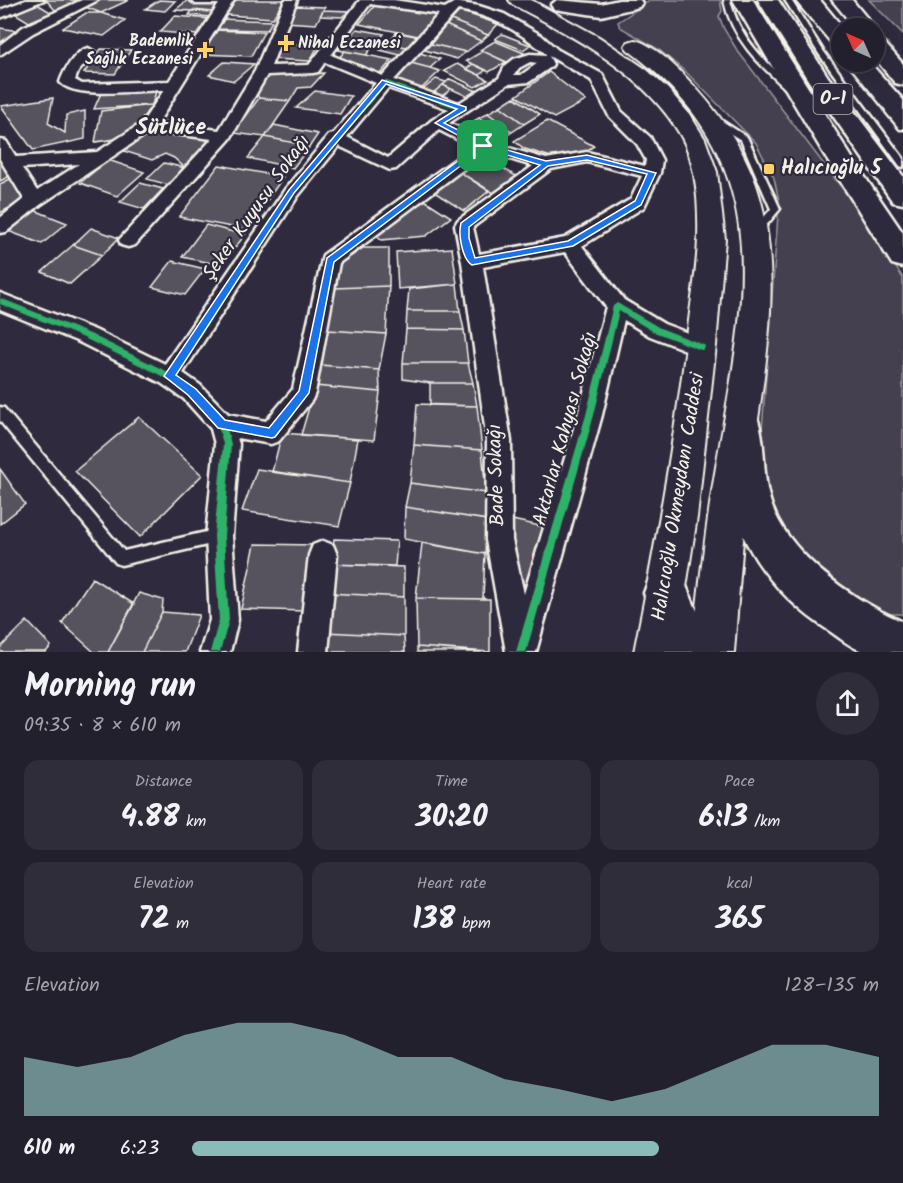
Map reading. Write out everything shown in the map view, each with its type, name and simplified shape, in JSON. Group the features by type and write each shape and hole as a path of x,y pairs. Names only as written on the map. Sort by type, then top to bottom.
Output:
{"highway":[{"path":"743,0 903,256"},
{"name":"O-1","path":"768,0 819,80 903,195"},
{"path":"810,0 831,27"},
{"path":"842,0 857,18"},
{"path":"556,2 601,9 635,1"},
{"path":"604,27 611,14 635,1"},
{"path":"885,45 903,60"},
{"path":"885,56 903,78"},
{"name":"O-1","path":"866,72 903,115"},
{"path":"742,424 746,483 751,507 765,537 796,577 818,596 845,617 903,645"},
{"path":"666,593 692,652"}],"main road":[{"name":"Halıcıoğlu Okmeydanı Caddesi","path":"518,0 611,54 658,91 676,112 694,141 704,173 711,233 701,347 666,593 655,652"},
{"path":"556,2 604,27 641,50 671,75 708,116 726,144 741,176 754,234 754,279 742,424 733,469 712,652"},
{"path":"604,27 611,54"}],"street":[{"path":"0,14 38,0"},
{"path":"0,51 28,30 92,0"},
{"path":"196,0 228,1"},
{"path":"128,240 224,136 262,71 291,0"},
{"path":"262,71 313,69 368,0 416,3 448,12 455,6 475,9 499,17 536,38 553,53 597,77 614,113 644,141 654,160 652,173 638,203 570,244 472,262"},
{"path":"0,227 34,201 148,126 228,1"},
{"name":"Şeker Kuyusu Sokağı","path":"169,376 292,192 335,138 448,12"},
{"path":"0,23 28,30"},
{"path":"335,138 390,165 438,123 505,80 507,73 514,65 521,60 535,57 536,38"},
{"path":"88,52 71,71 67,82 80,88 174,85"},
{"path":"322,56 385,82 463,109"},
{"path":"438,123 483,146 546,164 587,157 652,173"},
{"path":"148,126 224,136"},
{"path":"0,145 34,201"},
{"path":"222,424 272,433 304,393 330,260 483,146"},
{"path":"11,163 101,157"},
{"name":"Bade Sokağı","path":"521,652 499,540 499,441 472,262 464,225 546,164"},
{"path":"570,244 617,306 657,330 701,347"},
{"path":"0,301 87,336 169,376 192,392 222,424 226,444 219,536 224,620 215,652"},
{"name":"Aktarlar Kahyası Sokağı","path":"521,652 590,415 617,306"},
{"path":"313,652 323,555"}],"lane":[{"path":"728,0 733,19 753,53 766,67 800,94"},
{"path":"788,0 821,53 903,164"},
{"path":"798,0 831,39"},
{"path":"857,72 903,127"},
{"path":"0,412 121,558 219,536"}],"shaded area":[{"path":"651,0 720,0 722,11 719,16 737,50 848,196 903,278 903,614 883,614 851,600 804,562 766,506 759,471 779,201 774,178 756,143 687,73 658,49 620,27 618,22"},
{"path":"869,0 903,0 903,34"}],"building":[{"path":"46,0 78,0 80,2 55,10"},
{"path":"100,0 129,0 101,13 85,7"},
{"path":"159,0 175,1 165,11 145,9"},
{"path":"188,0 222,1 214,12 175,10"},
{"path":"236,0 284,0 273,18 226,15"},
{"path":"34,2 52,13 29,22 11,11"},
{"path":"377,3 438,16 418,36 359,24"},
{"path":"295,6 325,7 316,24 285,22"},
{"path":"193,10 214,12 210,17 189,15"},
{"path":"323,10 349,11 342,17 320,16"},
{"path":"460,11 498,24 488,35 451,20"},
{"path":"86,13 101,13 125,20 104,36 63,28"},
{"path":"175,16 212,19 198,35 160,32"},
{"path":"221,19 272,21 267,30 216,29"},
{"path":"451,20 488,35 481,41 446,25"},
{"path":"446,25 481,41 466,52 431,44"},
{"path":"0,28 19,31 0,45"},
{"path":"357,29 384,34 374,45 347,40"},
{"path":"214,30 264,32 251,56 199,54"},
{"path":"396,33 420,37 411,48 387,43"},
{"path":"502,34 530,45 523,50 495,39"},
{"path":"347,40 374,45 366,55 338,50"},
{"path":"495,41 524,53 509,63 480,50"},
{"path":"281,43 318,46 310,61 272,59"},
{"path":"387,43 411,48 404,56 380,50"},
{"path":"431,44 466,52 457,59 425,50"},
{"path":"101,49 131,50 115,74 84,73"},
{"path":"345,51 392,60 380,74 337,60"},
{"path":"483,51 506,62 489,72 466,61"},
{"path":"420,53 440,59 430,68 411,63"},
{"path":"224,62 254,64 234,81 209,75"},
{"path":"411,63 440,71 420,90 390,81"},
{"path":"457,64 488,80 475,87 444,71"},
{"path":"473,64 486,70 479,75 466,69"},
{"path":"549,72 586,101 554,118 516,96"},
{"path":"324,73 311,87 298,88 290,101 259,98 253,87 266,75"},
{"path":"436,79 446,82 431,95 421,91"},
{"path":"450,79 479,92 471,98 443,85"},
{"path":"443,85 451,89 442,96 434,92"},
{"path":"157,88 152,105 94,109 101,93"},
{"path":"315,91 351,96 340,114 296,108"},
{"path":"514,97 540,114 524,124 500,106"},
{"path":"53,98 48,123 65,133 66,115 85,111 85,139 33,150 1,106"},
{"path":"259,98 290,101 265,137 234,133"},
{"path":"152,105 129,137 95,142 101,111"},
{"path":"500,106 524,124 512,132 488,113"},
{"path":"488,113 512,132 502,139 479,118"},
{"path":"479,118 502,139 498,141 478,139 463,127"},
{"path":"547,121 594,146 586,151 551,157 525,149 514,141"},
{"path":"274,125 318,134 310,146 265,137"},
{"path":"150,130 217,135 185,168 174,158 165,154 152,160 124,151"},
{"path":"265,137 310,146 293,168 248,158"},
{"path":"481,156 518,177 495,194 458,171"},
{"path":"2,160 16,173 0,181 0,161"},
{"path":"108,160 144,172 117,196 80,183"},
{"path":"164,163 185,168 169,185 147,179"},
{"path":"219,165 283,177 247,230 179,217"},
{"path":"458,171 489,191 464,211 431,190"},
{"path":"10,179 31,196 0,213 0,184"},
{"path":"140,183 163,189 144,209 120,202"},
{"path":"423,199 451,217 426,236 381,240 374,234"},
{"path":"34,210 67,223 42,244 8,231"},
{"path":"206,225 245,235 221,265 182,257"},
{"path":"91,228 119,238 102,255 73,245"},
{"path":"73,245 102,255 70,284 42,272"},
{"path":"363,248 389,248 389,286 334,288 337,266"},
{"path":"452,248 457,284 398,289 396,252"},
{"path":"172,261 205,269 185,295 152,287"},
{"path":"457,284 460,311 407,311 409,289"},
{"path":"389,286 386,334 328,330 334,288"},
{"path":"407,311 460,311 464,330 406,329"},
{"path":"406,329 464,330 468,363 403,363"},
{"path":"328,330 386,334 379,370 320,365"},
{"path":"403,363 468,363 473,383 430,383 403,379"},
{"path":"320,365 379,370 380,392 315,386"},
{"path":"430,383 473,383 477,406 430,405"},
{"path":"315,386 380,392 374,440 301,435"},
{"path":"417,404 477,406 482,450 414,445"},
{"path":"139,417 202,475 140,537 75,471"},
{"path":"282,433 358,439 350,483 272,472"},
{"path":"414,445 482,450 486,493 410,483"},
{"path":"0,469 25,504 0,524"},
{"path":"257,469 350,483 339,526 242,511"},
{"path":"410,483 486,493 487,520 405,507"},
{"path":"405,507 487,520 485,554 404,539"},
{"path":"508,519 549,528 529,590 512,587"},
{"path":"334,539 397,541 395,566 331,564"},
{"path":"422,543 485,554 483,599 416,598"},
{"path":"255,544 314,545 304,611 241,609"},
{"path":"331,564 404,567 404,597 327,593"},
{"path":"92,578 134,604 108,652 94,652 62,623"},
{"path":"139,593 163,600 162,612 142,652 108,652"},
{"path":"327,593 404,597 404,636 325,632"},
{"path":"416,598 490,599 490,652 417,647"},
{"path":"162,612 199,615 185,652 142,652"},
{"path":"27,621 51,646 46,652 0,652 0,648"},
{"path":"325,632 404,636 405,652 324,652"},
{"path":"417,647 482,652 417,652"}],"cycle path":[{"path":"169,376 292,192 385,82 463,109"},
{"path":"0,301 87,336 169,376 192,392 222,424 227,444 219,536 224,620 215,652"},
{"path":"521,652 590,415 617,306 657,330 701,347"}],"place":[{"name":"Nihal Eczanesi","path":"286,43"},
{"name":"Bademlik Sağlık Eczanesi","path":"205,50"},
{"name":"Halıcıoğlu 5","path":"769,169"}],"district":[{"name":"Sütlüce","path":"171,128"}],"route":[{"path":"483,146 330,260 304,393 272,433 222,424 192,392 169,376 292,192 335,138 385,82 463,109 438,123 483,146 546,164 587,157 652,173 638,203 570,244 472,262 464,225 546,164 483,146"}]}
